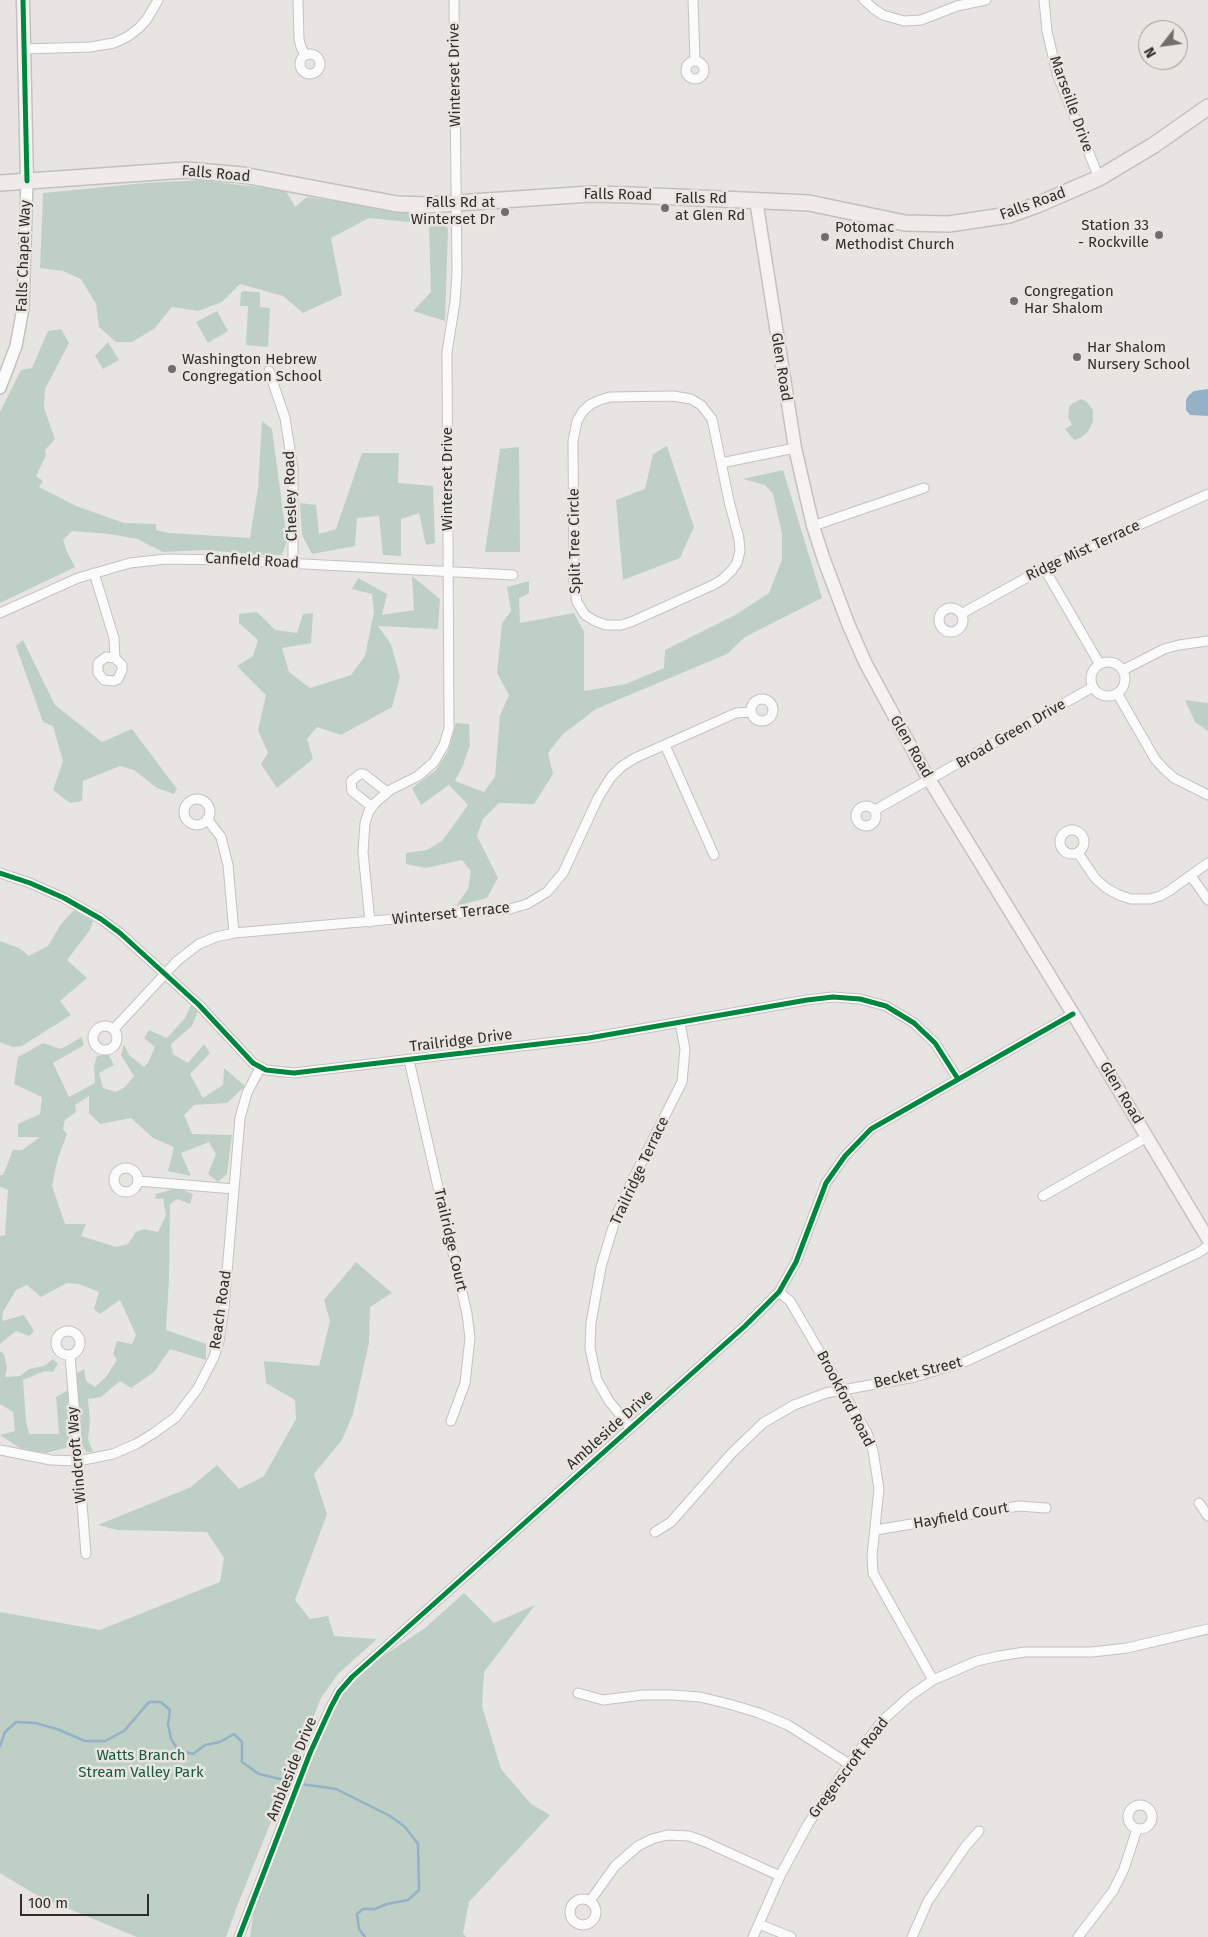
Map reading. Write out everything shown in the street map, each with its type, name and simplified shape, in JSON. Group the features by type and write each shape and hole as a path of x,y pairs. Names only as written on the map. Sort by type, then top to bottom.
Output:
{"main road":[{"path":"23,0 27,181"},
{"name":"Falls Road","path":"0,183 186,170 243,175 397,204 457,204 590,194 756,200 817,204 905,223 949,224 1009,216 1099,178 1154,145 1208,107"},
{"name":"Glen Road","path":"756,200 794,448 814,526 837,597 866,664 930,780 1148,1137 1208,1239"}],"street":[{"path":"24,49 90,47 114,43 127,37 139,28 147,19 158,0"},
{"path":"298,0 300,47 305,55"},
{"name":"Winterset Drive","path":"370,922 363,838 365,824 372,807 387,792 418,776 438,758 447,738 449,720 447,352 456,288 457,204 454,0"},
{"path":"693,0 696,60"},
{"path":"864,0 883,15 904,21 921,20 957,6 986,0"},
{"name":"Marseille Drive","path":"1044,0 1047,31 1057,74 1099,178"},
{"name":"Falls Chapel Way","path":"0,388 16,346 23,308 27,181"},
{"name":"Chesley Road","path":"269,371 285,418 291,453 293,469 293,563"},
{"name":"Split Tree Circle","path":"672,396 691,399 704,409 712,419 721,463 739,539 740,551 737,563 732,570 713,585 621,625 606,625 585,614 577,602 574,583 573,441 577,421 583,411 591,404 610,397 672,396"},
{"path":"721,463 794,448"},
{"path":"814,526 924,488"},
{"name":"Ridge Mist Terrace","path":"961,614 1044,568 1208,494"},
{"name":"Canfield Road","path":"0,613 78,578 130,563 166,559 293,563 513,575"},
{"path":"1044,568 1099,663"},
{"path":"94,573 114,638 115,658"},
{"path":"1123,670 1164,649 1208,641"},
{"path":"1114,662 1123,670 1125,683 1112,696 1104,696 1093,687 1091,673 1099,663 1114,662"},
{"name":"Broad Green Drive","path":"874,810 1093,687"},
{"path":"1117,693 1155,759 1164,770 1174,778 1208,795"},
{"name":"Winterset Terrace","path":"114,1029 177,961 199,944 216,936 510,910 527,904 546,892 563,873 598,798 611,777 621,767 635,758 736,713 751,712"},
{"path":"665,745 714,855"},
{"path":"372,807 352,791 351,781 360,774 364,774 387,792"},
{"path":"207,819 221,838 228,865 234,933"},
{"path":"1078,853 1095,878 1106,888 1131,899 1160,896 1208,864"},
{"path":"0,873 49,890 83,908 120,933 166,974 260,1068"},
{"path":"1191,876 1208,900"},
{"name":"Trailridge Drive","path":"260,1068 283,1073 294,1073 588,1038 833,997 860,999 886,1006 914,1023 934,1043 958,1079"},
{"name":"Ambleside Drive","path":"239,1937 310,1753 339,1692 352,1676 745,1326 779,1292 796,1262 826,1183 845,1156 871,1129 1073,1014"},
{"name":"Trailridge Terrace","path":"631,1428 609,1401 597,1380 590,1348 591,1323 600,1267 617,1214 682,1082 686,1050 680,1023"},
{"name":"Trailridge Court","path":"409,1060 470,1338 464,1383 451,1420"},
{"name":"Reach Road","path":"0,1450 51,1460 78,1461 113,1454 136,1444 176,1417 198,1388 214,1357 220,1334 243,1105 260,1068"},
{"path":"1043,1196 1148,1137"},
{"path":"138,1181 234,1189"},
{"name":"Becket Street","path":"655,1532 671,1522 731,1454 763,1423 794,1405 826,1393 915,1376 967,1361 1198,1253 1208,1246"},
{"name":"Brookford Road","path":"779,1292 790,1301 867,1433 873,1451 879,1489 872,1556 873,1573 933,1680"},
{"name":"Windcroft Way","path":"70,1355 86,1554"},
{"path":"1199,1503 1208,1516"},
{"name":"Hayfield Court","path":"876,1530 1018,1506 1046,1508"},
{"name":"Gregerscroft Road","path":"753,1937 780,1876 808,1824 849,1764 883,1720 910,1696 933,1680 977,1661 999,1656 1025,1652 1092,1652 1127,1648 1208,1629"},
{"path":"578,1693 603,1700 643,1695 673,1695 700,1697 729,1704 759,1713 788,1725 849,1764"},
{"path":"1078,1937 1113,1891 1124,1869 1137,1829"},
{"path":"912,1937 928,1901 965,1847 979,1831"},
{"path":"590,1900 615,1866 638,1846 652,1839 667,1835 689,1836 704,1841 780,1876"},
{"path":"759,1924 791,1937"}],"green space":[{"path":"202,180 286,191 295,207 307,197 438,216 448,229 445,321 413,311 431,292 429,224 369,218 331,238 342,295 303,313 283,296 240,284 222,302 198,311 172,307 154,329 132,342 116,342 99,327 96,304 81,279 63,271 40,268 43,193 145,183"},
{"path":"243,291 259,292 260,307 270,308 268,347 246,345 248,306 240,306 241,293"},
{"path":"217,311 228,331 208,343 196,322"},
{"path":"61,329 69,343 45,389 44,408 55,439 45,450 46,455 36,476 43,481 39,487 76,506 124,523 156,524 156,530 169,533 250,538 258,488 262,421 272,429 287,541 282,555 204,550 163,552 137,539 110,534 72,531 63,540 75,567 0,603 0,412 21,370 32,368 48,331"},
{"path":"108,342 119,360 103,369 95,356"},
{"path":"1081,399 1086,401 1093,410 1093,421 1088,432 1074,440 1065,429 1072,425 1068,417 1069,407"},
{"path":"667,446 694,527 680,558 623,580 616,500 645,489 653,454"},
{"path":"519,447 520,552 485,552 500,449"},
{"path":"362,453 399,453 398,483 433,486 435,543 426,545 419,513 401,519 401,556 383,555 379,516 357,518 355,546 312,554 302,535 300,503 316,505 319,534 336,529"},
{"path":"783,470 822,598 745,637 727,654 596,709 563,734 548,753 553,774 534,804 499,803 483,819 477,836 498,878 487,898 456,906 468,889 471,871 462,860 426,868 406,864 406,853 427,850 442,841 468,805 449,785 421,805 412,788 436,770 448,751 456,723 469,724 470,745 455,781 484,792 495,777 500,715 509,695 497,673 502,623 511,611 507,587 529,581 529,593 519,598 520,623 574,613 584,632 584,691 626,684 664,668 665,650 737,614 769,593 782,560 782,534 773,494 765,485 743,479"},
{"path":"412,576 440,599 438,629 378,626 391,644 400,677 392,707 341,735 317,727 307,739 313,759 277,788 261,764 268,753 258,730 266,695 237,666 253,656 258,640 239,623 239,614 257,612 275,630 297,633 303,614 313,613 311,643 282,648 289,672 310,688 351,675 365,656 374,612 372,594 352,589 358,578 387,594 382,615 414,610"},
{"path":"23,640 55,705 102,742 132,729 177,789 174,794 157,788 134,770 120,766 83,781 82,801 70,803 53,790 63,761 53,726 43,722 16,646"},
{"path":"1185,700 1208,703 1208,731 1195,722"},
{"path":"74,910 93,921 90,930 67,960 87,978 60,1001 71,1015 22,1046 13,1047 0,1042 0,941 19,948 29,956 48,946 61,924"},
{"path":"191,1005 198,1011 192,1026 171,1044 173,1054 188,1063 204,1044 210,1053 190,1074 203,1098 223,1085 224,1068 245,1086 227,1103 194,1105 184,1115 192,1134 232,1135 227,1174 218,1182 208,1174 216,1154 209,1142 181,1153 191,1176 168,1171 174,1147 153,1138 131,1118 100,1124 89,1113 89,1096 75,1105 76,1112 65,1120 63,1129 67,1134 58,1158 52,1186 65,1224 86,1224 81,1236 116,1247 128,1244 136,1232 144,1229 158,1232 166,1215 163,1198 155,1199 156,1194 177,1188 193,1194 190,1204 177,1199 170,1204 166,1330 206,1344 206,1360 170,1349 154,1372 131,1388 120,1381 101,1397 88,1399 90,1421 88,1439 93,1452 86,1452 81,1443 76,1374 84,1369 86,1381 95,1387 106,1377 117,1360 113,1354 117,1341 132,1344 136,1335 120,1300 100,1314 94,1309 99,1292 79,1284 67,1283 41,1297 27,1285 16,1290 3,1312 2,1321 24,1315 34,1331 29,1336 16,1331 0,1344 0,1236 5,1235 8,1190 0,1187 0,1175 3,1175 13,1150 22,1150 40,1137 18,1137 18,1124 40,1114 42,1097 14,1084 18,1057 43,1043 61,1049 82,1037 84,1045 53,1063 69,1097 95,1083 94,1066 97,1056 108,1054 114,1065 99,1073 103,1088 116,1092 125,1087 134,1076 121,1055 124,1044 129,1055 144,1067 148,1063 155,1047 144,1038 149,1030 167,1038 185,1018"},
{"name":"Watts Branch Stream Valley Park","path":"356,1262 392,1293 370,1307 369,1343 353,1414 342,1440 314,1474 327,1514 295,1600 310,1619 328,1616 334,1636 377,1639 338,1674 321,1698 226,1937 137,1937 38,1896 0,1873 0,1612 100,1630 220,1582 224,1558 207,1532 117,1530 98,1525 191,1487 217,1465 239,1489 264,1476 296,1419 295,1400 266,1383 264,1361 319,1366 330,1321 324,1300"},
{"path":"0,1351 4,1354 7,1367 5,1377 20,1376 29,1369 44,1366 53,1359 58,1364 53,1372 45,1371 23,1380 26,1421 29,1434 59,1434 56,1397 68,1390 69,1447 46,1453 23,1450 0,1435 15,1431 13,1412 0,1404"},
{"path":"464,1593 494,1623 535,1605 484,1672 482,1706 501,1769 531,1804 550,1815 469,1902 463,1933 466,1937 250,1937 257,1889 310,1753 352,1677 425,1628"}],"water":[{"path":"1208,389 1208,416 1190,415 1186,410 1186,400 1189,395 1194,391"}],"waterway":[{"path":"0,1746 5,1732 16,1722 35,1723 57,1729 85,1741 105,1741 124,1731 149,1702 161,1702 170,1710 168,1724 171,1739 178,1750 193,1754 205,1745 220,1742 234,1734 242,1742 242,1762 259,1774 296,1783"},
{"path":"301,1784 336,1789 390,1816 405,1827 418,1844 419,1890 408,1900 387,1904 375,1909 363,1909 357,1914 359,1929 365,1937"}],"cycle path":[{"path":"23,0 27,181"},
{"path":"0,873 30,883 64,898 101,919 120,933 199,1005 253,1063 266,1070 294,1073 589,1038 833,997 860,999 886,1006 914,1023 935,1043 958,1079"},
{"path":"239,1937 310,1753 339,1692 352,1677 745,1326 779,1292 796,1262 826,1183 845,1156 871,1129 1073,1014"}],"place":[{"name":"Falls Rd at Glen Rd","path":"665,208"},
{"name":"Falls Rd at Winterset Dr","path":"505,212"},
{"name":"Station 33 - Rockville","path":"1159,235"},
{"name":"Potomac Methodist Church","path":"825,237"},
{"name":"Congregation Har Shalom","path":"1014,301"},
{"name":"Har Shalom Nursery School","path":"1077,357"},
{"name":"Washington Hebrew Congregation School","path":"172,369"}]}
